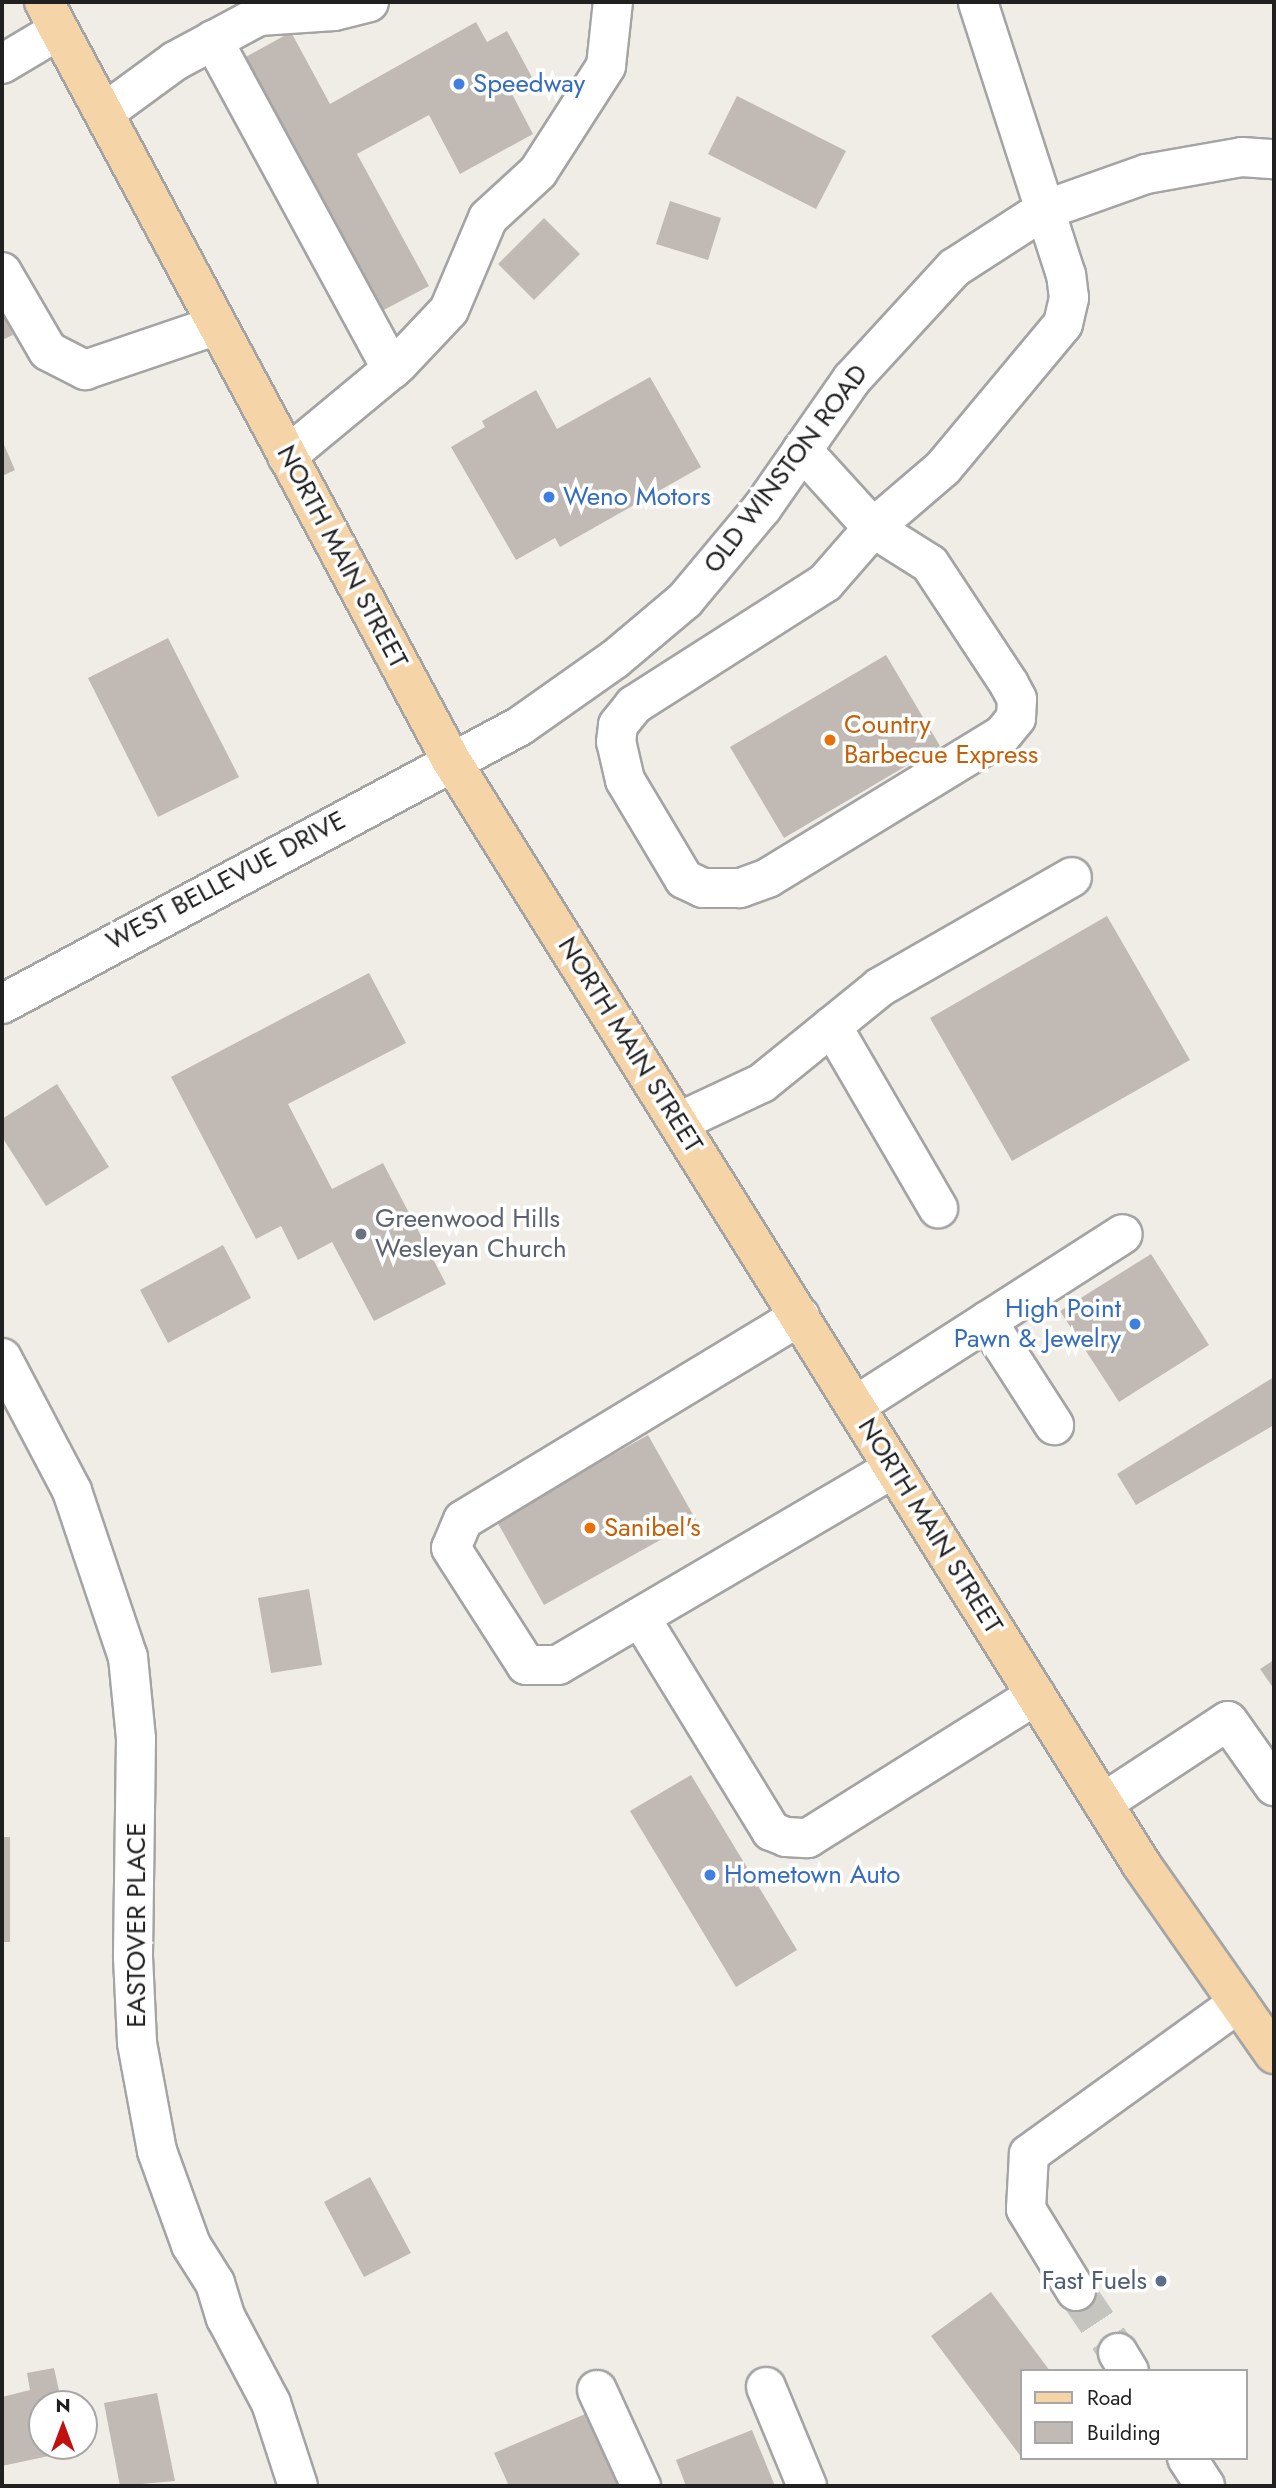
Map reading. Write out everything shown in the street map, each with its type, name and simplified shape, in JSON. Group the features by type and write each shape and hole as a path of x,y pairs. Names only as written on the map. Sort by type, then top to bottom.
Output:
{"main road":[{"name":"NORTH MAIN STREET","path":"52,16 451,760 1103,1803 1274,2054"}],"street":[{"path":"104,113 175,61 259,16 334,11 369,2"},
{"path":"287,456 392,370 449,310 488,218 538,172 606,66 612,2"},
{"path":"803,450 873,528 930,564 1009,684 1017,699 1016,718 1002,735 768,878 740,888 703,888 684,878 625,780 616,741 618,725 634,705 825,583 873,528 943,468 1063,324 1069,298 1066,275 1042,211 978,2"},
{"path":"2,64 52,16"},
{"path":"213,40 392,370"},
{"name":"OLD WINSTON ROAD","path":"451,760 520,726 615,659 685,600 762,509 852,379 954,268 1042,211 1146,174 1242,157 1274,159"},
{"path":"2,272 48,351 85,370 217,326"},
{"name":"WEST BELLEVUE DRIVE","path":"2,1004 451,760"},
{"path":"679,1122 762,1083 880,987 1072,877"},
{"path":"832,1026 938,1208"},
{"path":"855,1406 1123,1234"},
{"path":"800,1316 463,1520 451,1548 526,1665 558,1665 894,1468"},
{"path":"987,1321 1054,1425"},
{"name":"EASTOVER PLACE","path":"2,1358 72,1491 128,1657 136,1739 132,1957 137,2043 157,2151 191,2245 215,2283 226,2318 271,2403 299,2486"},
{"path":"640,1617 771,1831 786,1837 808,1838 1036,1695"},
{"path":"1103,1803 1228,1721 1274,1786"},
{"path":"1076,2291 1026,2209 1029,2154 1238,2003"},
{"path":"766,2387 807,2486"},
{"path":"597,2390 641,2486"},
{"path":"1188,2460 1205,2486"}],"building":[{"path":"476,22 487,42 507,31 535,83 512,94 533,134 460,174 429,115 357,154 429,286 380,312 242,59 291,32 330,104"},
{"path":"737,96 846,151 816,209 708,154"},
{"path":"670,201 721,218 708,260 656,244"},
{"path":"544,218 580,254 534,300 498,264"},
{"path":"2,311 13,335 2,340"},
{"path":"650,377 701,467 560,547 555,538 516,560 451,447 485,427 482,421 536,390 557,429"},
{"path":"2,440 15,470 2,476"},
{"path":"168,638 239,777 158,817 88,678"},
{"path":"886,655 940,746 784,838 730,747"},
{"path":"1107,916 1190,1060 1012,1161 930,1018"},
{"path":"369,973 406,1043 288,1104 332,1189 383,1163 446,1284 374,1321 332,1242 298,1260 281,1226 256,1239 171,1077"},
{"path":"57,1084 109,1167 46,1206 2,1137 2,1119"},
{"path":"223,1245 251,1298 168,1343 140,1290"},
{"path":"1151,1254 1209,1345 1119,1402 1060,1311"},
{"path":"1274,1377 1274,1425 1136,1505 1117,1474"},
{"path":"648,1435 696,1520 544,1605 496,1520"},
{"path":"309,1589 322,1665 271,1673 258,1598"},
{"path":"1274,1660 1274,1689 1260,1669"},
{"path":"691,1775 797,1950 736,1987 630,1811"},
{"path":"2,1837 10,1837 10,1942 2,1942"},
{"path":"370,2177 411,2253 364,2277 324,2202"},
{"path":"991,2292 1049,2369 1020,2369 1020,2455 931,2336"},
{"path":"54,2368 59,2390 30,2390 27,2373"},
{"path":"28,2390 30,2460 2,2466 2,2397"},
{"path":"157,2393 175,2481 120,2486 104,2403"},
{"path":"590,2412 622,2486 509,2486 494,2453"},
{"path":"752,2430 775,2486 686,2486 676,2460"}],"tunnel":[{"path":"1076,2291 1118,2353"}],"place":[{"name":"Speedway","path":"459,84"},
{"name":"Weno Motors","path":"549,497"},
{"name":"Country Barbecue Express","path":"830,740"},
{"name":"Greenwood Hills Wesleyan Church","path":"361,1234"},
{"name":"High Point Pawn & Jewelry","path":"1135,1324"},
{"name":"Sanibel's","path":"590,1528"},
{"name":"Hometown Auto","path":"710,1875"},
{"name":"Fast Fuels","path":"1161,2281"}]}
